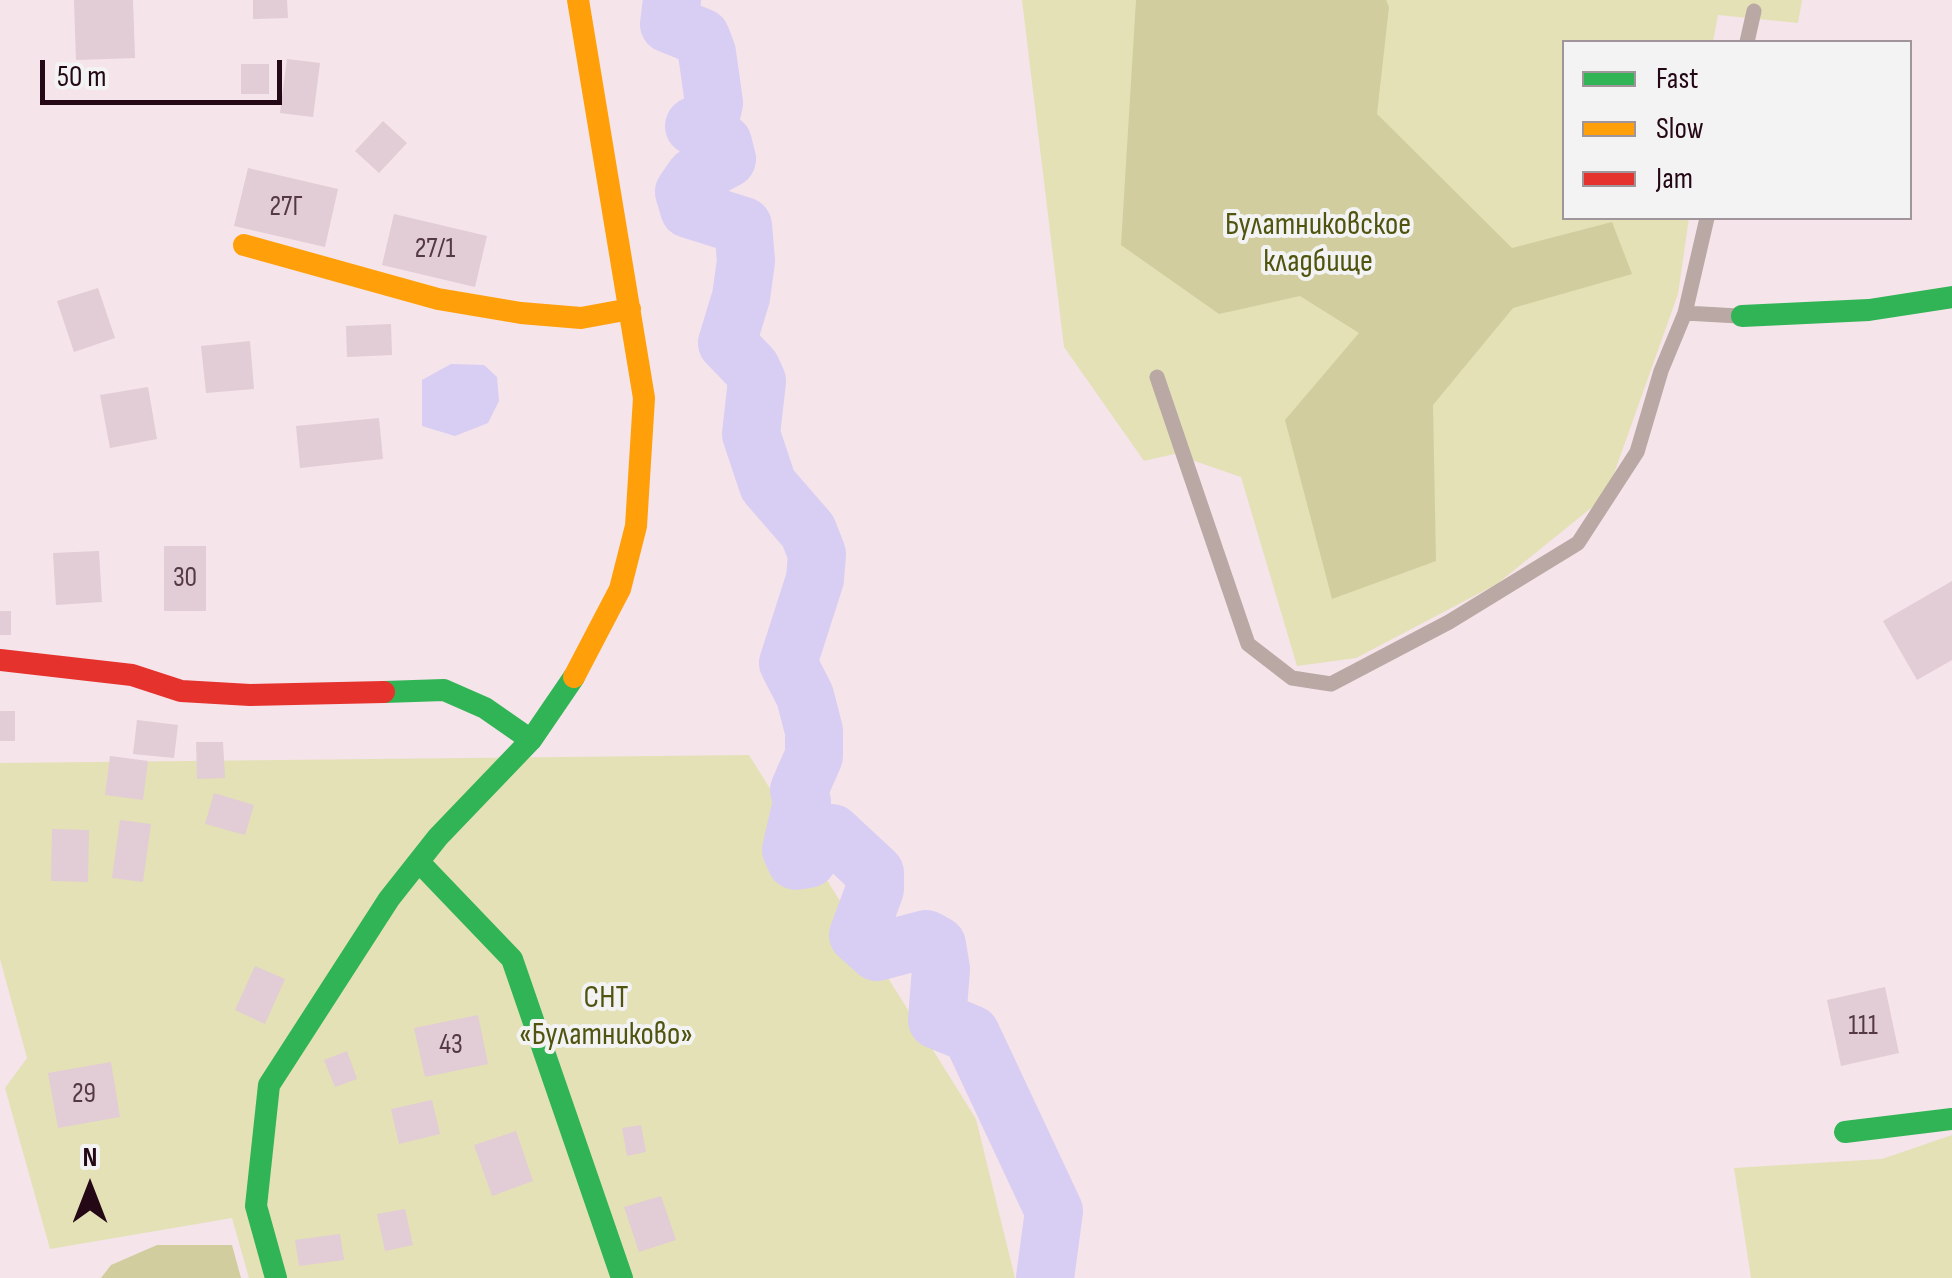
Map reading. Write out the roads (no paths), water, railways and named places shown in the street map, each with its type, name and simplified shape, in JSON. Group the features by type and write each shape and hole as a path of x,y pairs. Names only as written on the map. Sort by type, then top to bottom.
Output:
{"street":[{"path":"276,1278 256,1206 269,1085 389,899 531,740 570,685 620,589 636,526 644,398 578,0"},
{"path":"244,244 438,299 488,308 582,318 630,309"},
{"path":"1742,316 1869,310 1952,298"},
{"path":"0,660 132,674 182,692 250,695 444,690 484,708 531,740"},
{"path":"419,862 512,959 622,1278"},
{"path":"1844,1132 1952,1119"}],"lane":[{"path":"1747,40 1754,12"},
{"path":"1156,377 1248,644 1292,678 1331,684 1449,622 1578,543 1637,452 1661,370 1685,313 1707,220"},
{"path":"1685,313 1742,316"}],"waterway":[{"path":"672,0 669,24 701,37 707,53 714,103 710,120 694,126 723,143 727,159 695,176 684,192 689,209 743,226 746,261 741,297 727,343 751,368 757,381 751,434 768,485 808,531 817,554 815,579 788,663 805,696 814,731 814,756 799,790 802,802 791,850 796,861 808,859 821,838 832,833 875,873 875,889 858,935 877,952 926,939 937,945 941,969 937,1020 971,1034 1054,1211 1045,1278"}],"park label":[{"name":"Булатниковское кладбище","path":"1318,244"},
{"name":"СНТ «Булатниково»","path":"606,1018"}]}
